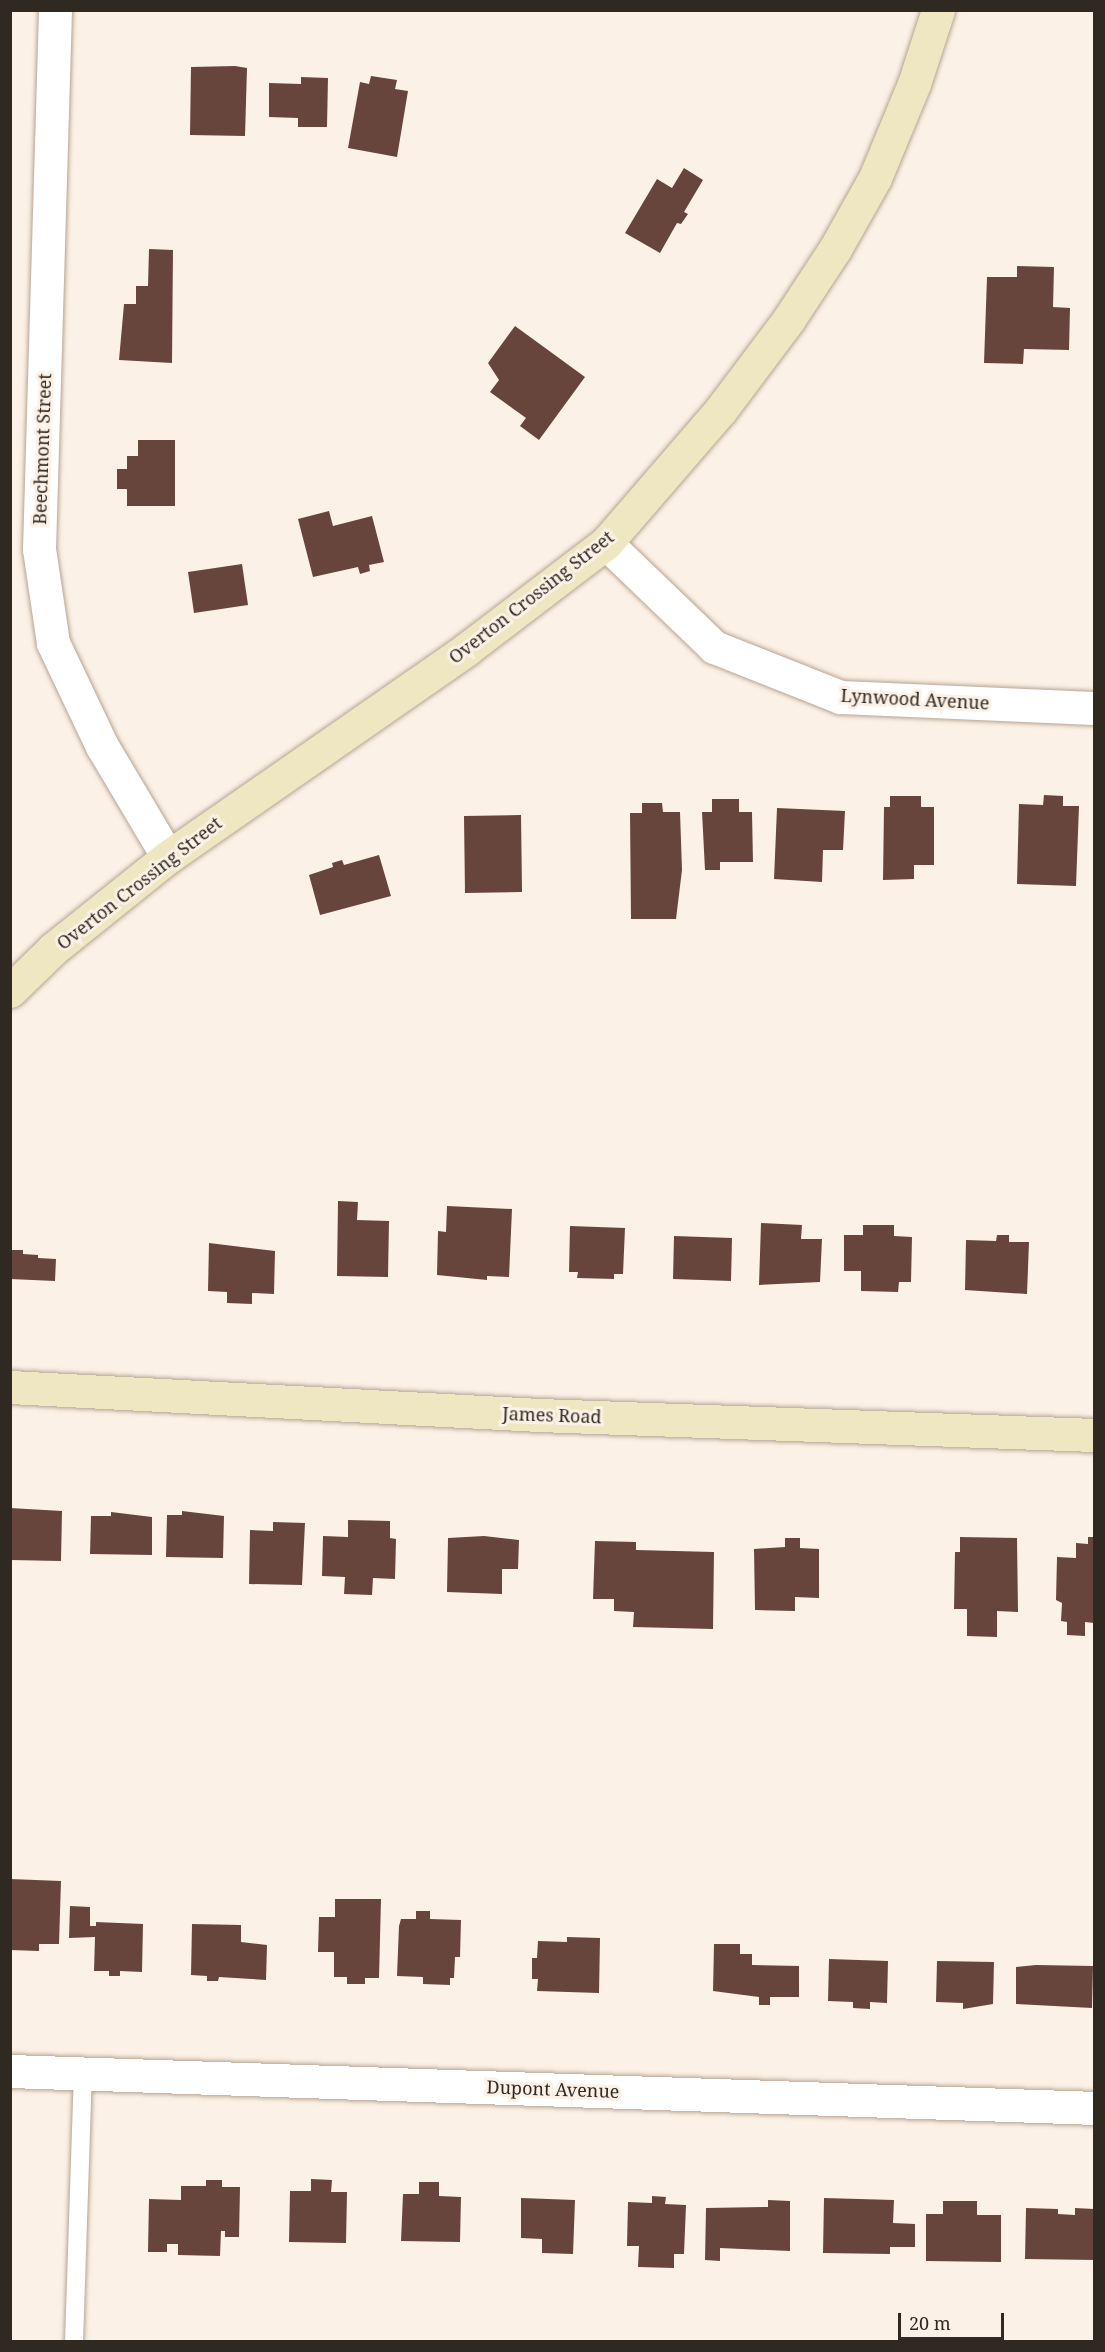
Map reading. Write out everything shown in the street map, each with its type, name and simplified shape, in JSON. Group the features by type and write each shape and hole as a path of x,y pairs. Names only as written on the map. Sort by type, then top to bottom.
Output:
{"main road":[{"name":"Overton Crossing Street","path":"10,991 54,949 168,857 467,649 606,543 720,411 789,319 835,249 874,178 914,84 938,10"},
{"name":"James Road","path":"10,1387 539,1415 1095,1435"}],"street":[{"name":"Beechmont Street","path":"55,10 39,549 53,643 102,746 168,857"},
{"name":"Lynwood Avenue","path":"606,543 714,647 840,697 1095,708"},
{"name":"Dupont Avenue","path":"10,2071 1095,2108"}],"lane":[{"path":"74,2342 83,2073"}],"building":[{"path":"191,67 247,68 245,136 190,135"},
{"path":"371,76 397,80 395,89 408,91 397,157 348,148 360,82 369,84"},
{"path":"301,77 328,78 327,127 298,127 298,118 269,117 269,83 301,84"},
{"path":"684,168 703,180 684,212 688,214 681,224 677,223 660,253 625,233 657,179 672,188"},
{"path":"149,249 173,250 172,363 119,360 124,304 136,304 136,286 148,286"},
{"path":"1017,266 1054,267 1053,307 1070,308 1069,350 1024,349 1023,364 984,363 987,277 1017,277"},
{"path":"515,326 585,377 539,440 520,426 526,418 490,392 499,380 488,363"},
{"path":"138,440 175,440 175,506 127,506 127,489 117,489 117,469 127,469 127,456 138,456"},
{"path":"329,511 333,526 372,516 384,562 369,565 370,571 360,574 358,567 313,577 298,519"},
{"path":"242,564 248,605 194,613 188,572"},
{"path":"1044,795 1063,796 1063,806 1079,806 1076,886 1017,884 1019,804 1043,805"},
{"path":"890,796 921,796 921,807 934,807 934,865 914,865 914,879 883,880 884,807 890,807"},
{"path":"712,799 739,799 739,812 752,812 753,862 720,862 720,870 705,870 702,812 712,812"},
{"path":"642,803 662,803 663,812 680,812 682,870 676,919 631,919 630,813 642,813"},
{"path":"777,808 845,811 843,850 823,850 822,882 774,879"},
{"path":"521,815 522,892 465,893 464,816"},
{"path":"379,855 391,896 320,915 309,875 333,867 332,863 342,860 344,865"},
{"path":"338,1201 358,1202 357,1220 389,1221 388,1277 337,1276"},
{"path":"447,1206 512,1209 509,1277 487,1276 487,1280 437,1275 438,1231 446,1232"},
{"path":"761,1223 802,1225 801,1239 822,1239 820,1282 759,1285"},
{"path":"863,1225 894,1225 894,1236 912,1237 911,1282 899,1282 898,1292 861,1291 861,1271 844,1271 844,1235 863,1235"},
{"path":"570,1226 625,1228 623,1274 614,1274 614,1279 577,1278 578,1272 569,1272"},
{"path":"997,1235 1009,1235 1009,1242 1029,1242 1027,1294 965,1290 966,1240 996,1241"},
{"path":"674,1236 732,1238 731,1281 673,1279"},
{"path":"209,1243 275,1251 274,1294 252,1293 252,1304 227,1303 227,1292 208,1291"},
{"path":"10,1250 23,1250 23,1254 56,1259 55,1281 10,1279"},
{"path":"10,1508 62,1511 61,1561 10,1560"},
{"path":"182,1511 224,1516 223,1558 166,1557 167,1515 182,1515"},
{"path":"111,1512 152,1517 152,1555 90,1554 91,1516 111,1516"},
{"path":"348,1520 390,1521 390,1538 396,1539 395,1579 373,1578 372,1595 344,1594 345,1577 322,1576 323,1536 348,1537"},
{"path":"273,1522 305,1523 302,1585 249,1584 250,1530 273,1531"},
{"path":"484,1536 519,1540 518,1569 502,1569 502,1594 447,1592 448,1538"},
{"path":"960,1537 1017,1538 1018,1612 997,1611 997,1637 967,1636 967,1609 954,1609 955,1552 960,1552"},
{"path":"1088,1537 1094,1537 1094,1623 1085,1622 1085,1636 1067,1635 1067,1622 1061,1621 1062,1603 1056,1600 1057,1557 1076,1558 1076,1543 1088,1544"},
{"path":"785,1538 800,1538 800,1548 819,1549 819,1598 795,1597 795,1611 755,1610 754,1549 785,1547"},
{"path":"595,1541 636,1542 636,1550 714,1552 713,1629 633,1627 634,1612 614,1611 614,1599 593,1599"},
{"path":"10,1879 61,1881 59,1944 39,1944 39,1951 10,1950"},
{"path":"335,1899 381,1899 379,1978 365,1978 365,1984 347,1984 347,1977 334,1977 334,1952 318,1952 319,1917 335,1917"},
{"path":"70,1906 90,1907 90,1926 96,1926 96,1922 143,1924 142,1972 120,1971 120,1976 109,1976 109,1971 94,1971 95,1937 69,1938"},
{"path":"416,1911 430,1911 430,1919 461,1920 460,1957 455,1957 454,1978 450,1978 450,1985 423,1984 423,1977 397,1976 401,1919 416,1919"},
{"path":"192,1924 241,1925 241,1942 267,1945 266,1980 219,1977 218,1981 207,1981 207,1976 191,1975"},
{"path":"567,1937 600,1938 599,1993 537,1991 538,1979 532,1979 532,1958 537,1958 538,1941 567,1942"},
{"path":"714,1944 740,1944 740,1954 752,1954 752,1965 799,1966 799,1997 770,1997 770,2005 759,2005 759,1997 713,1991"},
{"path":"829,1959 888,1961 887,2003 870,2002 870,2009 853,2008 853,2002 828,2001"},
{"path":"937,1961 994,1962 993,2004 963,2009 963,2003 936,2002"},
{"path":"1093,1966 1092,2008 1016,2004 1016,1967"},
{"path":"311,2179 332,2180 331,2192 347,2192 346,2243 289,2242 290,2191 311,2191"},
{"path":"206,2180 222,2180 222,2187 240,2187 239,2237 225,2237 225,2231 221,2231 220,2256 178,2255 178,2244 167,2244 167,2252 148,2252 149,2199 181,2200 181,2186 206,2186"},
{"path":"419,2182 439,2182 439,2196 461,2197 460,2242 401,2241 403,2194 419,2194"},
{"path":"652,2196 666,2197 665,2204 686,2205 684,2254 674,2254 674,2268 638,2267 639,2246 627,2246 628,2202 652,2203"},
{"path":"521,2198 575,2200 573,2254 542,2253 542,2239 521,2238"},
{"path":"824,2198 894,2200 893,2223 915,2224 915,2247 890,2247 890,2254 823,2253"},
{"path":"768,2200 790,2201 790,2251 720,2248 720,2261 705,2260 706,2208 768,2207"},
{"path":"943,2201 977,2201 977,2215 1001,2215 1001,2262 926,2261 926,2214 943,2214"},
{"path":"1026,2208 1058,2209 1058,2214 1075,2215 1075,2208 1094,2209 1094,2260 1025,2259"}]}
